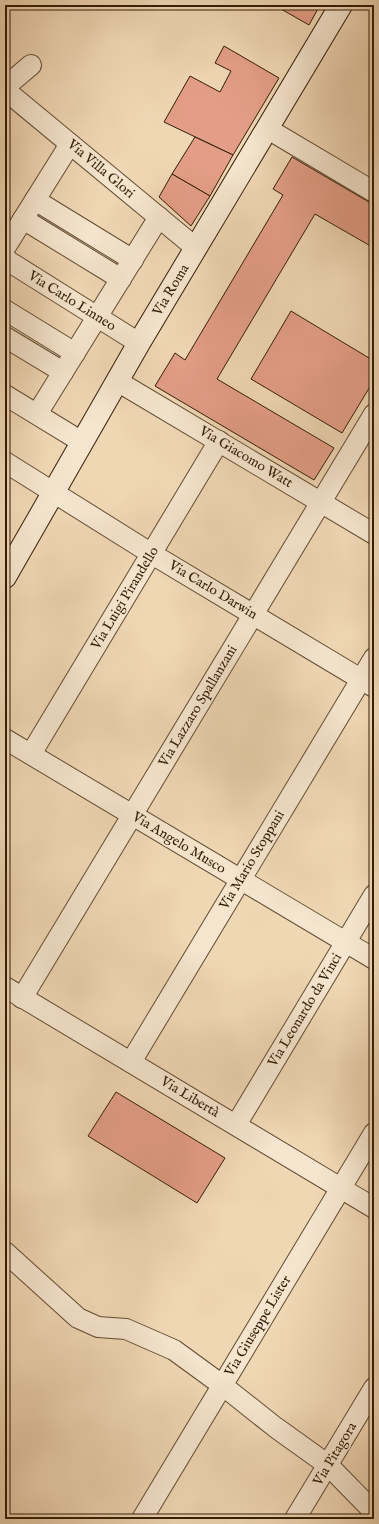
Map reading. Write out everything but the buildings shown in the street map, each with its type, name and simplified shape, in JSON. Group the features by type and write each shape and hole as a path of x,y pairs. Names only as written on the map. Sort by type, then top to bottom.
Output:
{"main road":[{"name":"Via Roma","path":"5,577 139,343 341,5"}],"street":[{"path":"5,88 31,65"},
{"name":"Via Villa Glori","path":"5,88 196,248"},
{"path":"268,129 374,192"},
{"path":"5,248 70,144"},
{"path":"35,200 132,260"},
{"path":"37,414 159,217"},
{"path":"23,219 120,279"},
{"name":"Via Carlo Linneo","path":"5,258 139,343"},
{"path":"5,310 75,353"},
{"path":"5,337 63,372"},
{"name":"Via Giacomo Watt","path":"117,381 374,534"},
{"path":"6,396 82,442"},
{"name":"Via Lazzaro Spallanzani","path":"22,998 374,414"},
{"name":"Via Luigi Pirandello","path":"31,754 219,441"},
{"name":"Via Carlo Darwin","path":"5,462 152,554 368,683"},
{"name":"Via Mario Stoppani","path":"131,1062 241,880 368,683 374,658"},
{"name":"Via Angelo Musco","path":"5,739 374,959"},
{"name":"Via Leonardo da Vinci","path":"236,1125 374,895"},
{"name":"Via Libertà","path":"5,987 374,1208"},
{"name":"Via Giuseppe Lister","path":"142,1519 374,1133"},
{"path":"5,1252 78,1318 98,1327 126,1329 174,1350 222,1385 274,1427 328,1465 374,1512"},
{"name":"Via Pitagora","path":"295,1519 374,1388"}]}
